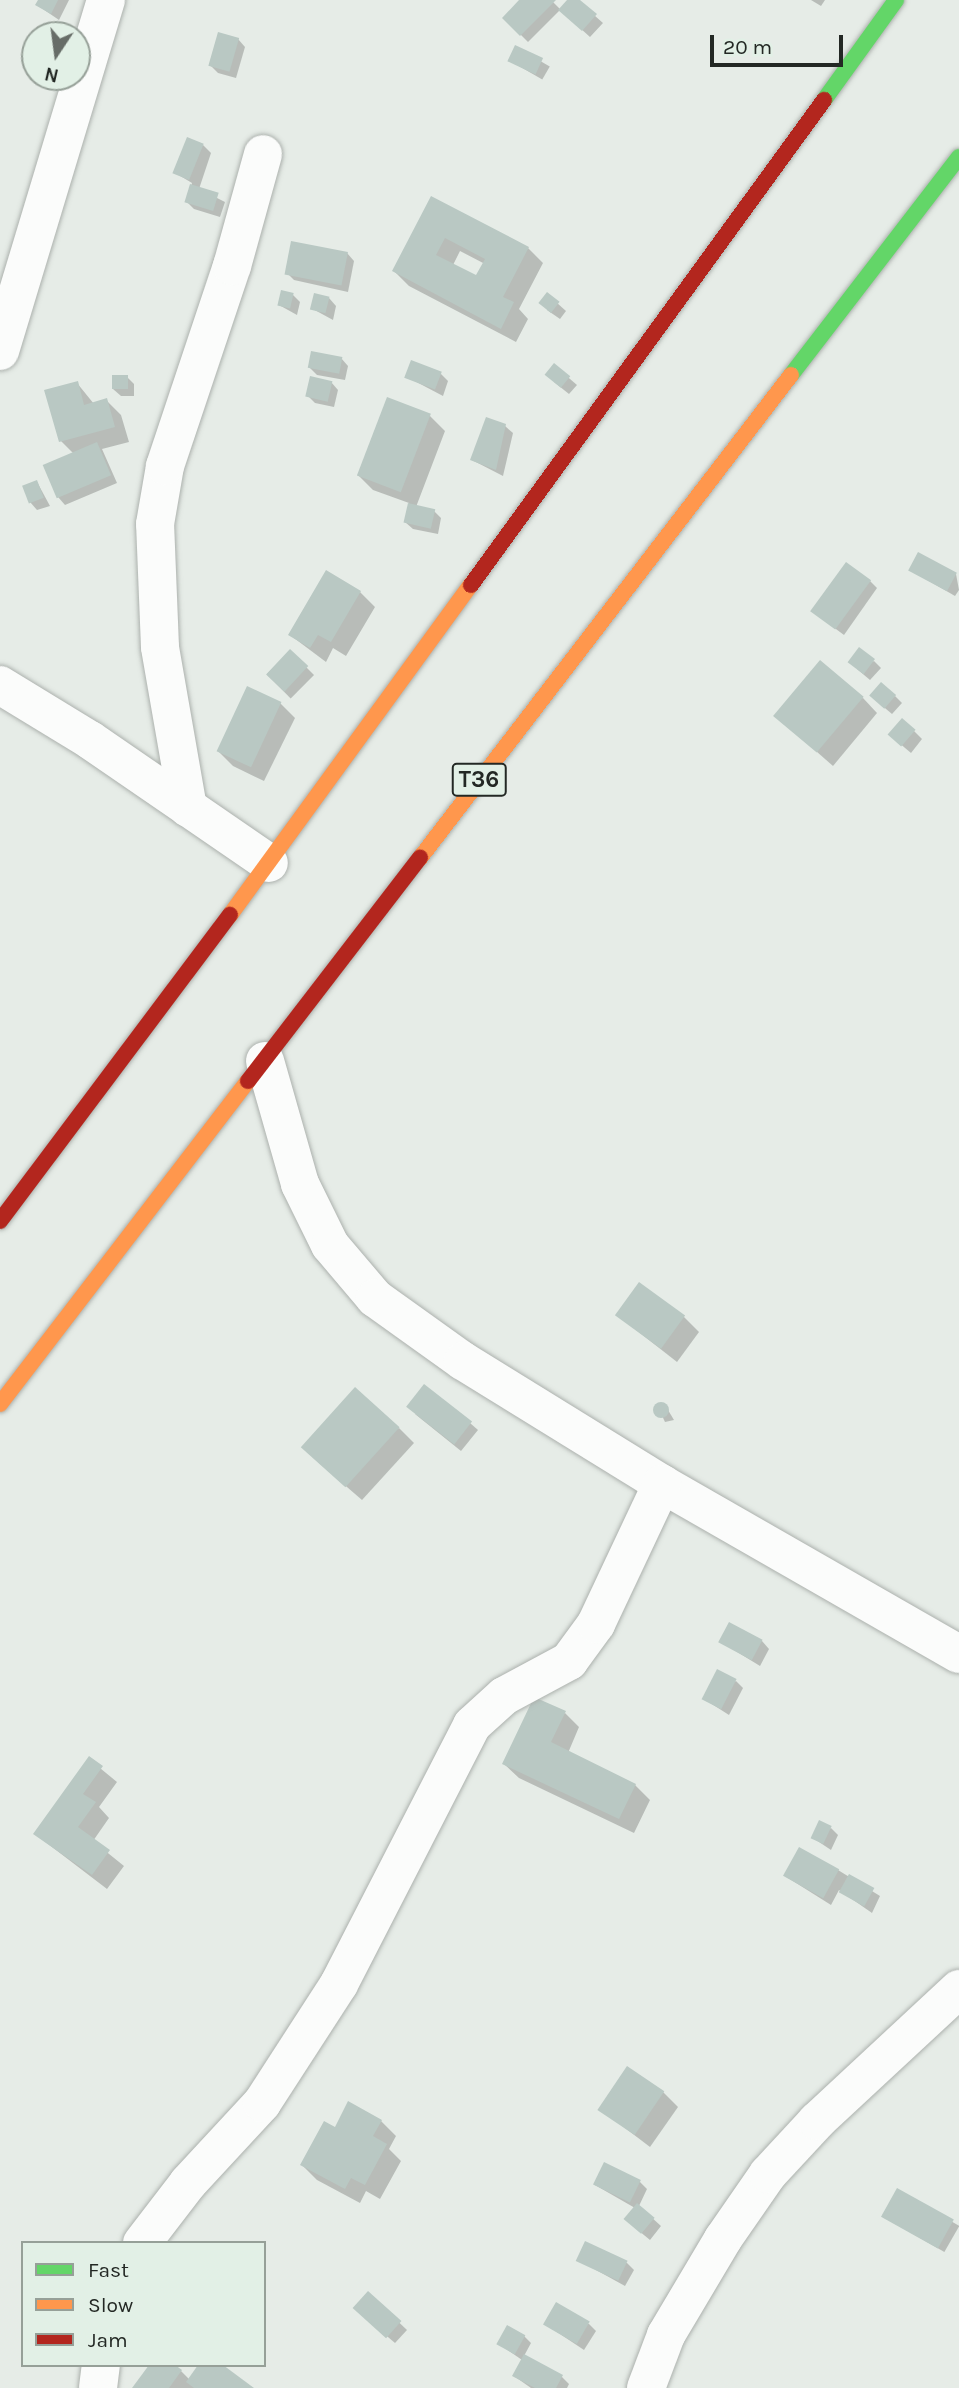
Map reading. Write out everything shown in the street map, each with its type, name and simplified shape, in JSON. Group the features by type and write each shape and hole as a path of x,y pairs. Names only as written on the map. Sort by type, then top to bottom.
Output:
{"main road":[{"path":"0,1221 269,863 895,0"},
{"name":"T36","path":"0,1404 954,173"}],"street":[{"path":"0,351 106,0"},
{"path":"188,808 160,647 155,524 165,466 232,266 264,154"},
{"path":"0,685 90,740 269,863"},
{"path":"265,1061 300,1184 330,1245 375,1298 463,1361 662,1484 959,1654"},
{"path":"144,2241 188,2183 262,2103 339,1984 472,1725 503,1696 569,1661 596,1624 662,1484"},
{"path":"646,2388 666,2335 723,2239 768,2174 817,2122 959,1989"},
{"path":"98,2388 101,2367"}],"building":[{"path":"38,0 58,0 51,14 35,5"},
{"path":"519,0 556,0 520,36 502,18"},
{"path":"567,0 580,0 597,14 582,31 558,10"},
{"path":"218,32 239,38 230,72 208,66"},
{"path":"515,45 543,58 535,74 507,61"},
{"path":"187,137 204,144 189,180 172,173"},
{"path":"190,184 219,193 213,211 184,202"},
{"path":"431,196 529,247 503,297 514,302 501,329 392,271","holes":["445,238 485,259 476,275 436,255"]},
{"path":"291,241 348,252 341,285 285,274"},
{"path":"281,290 294,293 290,309 277,306"},
{"path":"547,292 560,302 551,313 538,303"},
{"path":"314,293 330,297 325,313 310,309"},
{"path":"311,351 342,357 339,374 308,368"},
{"path":"411,360 442,372 435,390 404,378"},
{"path":"554,363 570,376 561,388 545,375"},
{"path":"112,375 128,375 128,389 112,389"},
{"path":"310,376 332,381 328,402 305,396"},
{"path":"78,381 84,405 107,398 115,427 59,442 44,390"},
{"path":"387,397 431,414 401,492 357,475"},
{"path":"486,417 506,424 496,470 470,460"},
{"path":"97,442 111,475 57,498 43,465"},
{"path":"37,480 44,498 29,503 22,486"},
{"path":"408,503 435,509 431,529 404,522"},
{"path":"918,552 957,573 947,591 908,571"},
{"path":"846,562 871,580 835,630 810,611"},
{"path":"326,570 361,591 331,642 318,635 310,648 288,635"},
{"path":"859,647 875,659 864,674 848,662"},
{"path":"290,649 308,666 284,692 266,675"},
{"path":"820,660 864,697 817,753 773,716"},
{"path":"881,682 896,695 884,709 869,696"},
{"path":"247,686 281,702 251,767 217,751"},
{"path":"902,718 916,730 901,746 888,735"},
{"path":"639,1282 685,1316 661,1349 615,1315"},
{"path":"424,1384 472,1422 454,1444 406,1407"},
{"path":"355,1387 400,1427 345,1487 301,1447"},
{"path":"661,1402 667,1404 667,1416 661,1418 655,1416 653,1410 655,1404"},
{"path":"729,1622 763,1640 752,1660 718,1642"},
{"path":"717,1669 737,1679 721,1709 702,1699"},
{"path":"534,1697 566,1711 551,1742 636,1784 619,1819 502,1764"},
{"path":"89,1756 103,1766 83,1794 96,1802 78,1827 110,1850 92,1875 33,1834"},
{"path":"819,1820 832,1826 823,1844 811,1838"},
{"path":"799,1847 839,1869 823,1898 783,1876"},
{"path":"849,1874 874,1888 864,1906 839,1892"},
{"path":"627,2066 664,2091 635,2135 597,2110"},
{"path":"348,2101 382,2120 373,2136 387,2144 365,2185 351,2178 345,2189 300,2165 324,2121 335,2127"},
{"path":"604,2162 641,2180 630,2202 593,2184"},
{"path":"897,2188 954,2220 938,2248 881,2217"},
{"path":"637,2203 655,2218 641,2234 624,2219"},
{"path":"585,2241 628,2261 618,2281 576,2261"},
{"path":"368,2291 401,2321 386,2338 353,2308"},
{"path":"556,2302 590,2322 577,2344 543,2325"},
{"path":"507,2325 525,2335 515,2354 496,2344"},
{"path":"524,2354 563,2375 556,2388 535,2388 512,2376"},
{"path":"148,2367 178,2367 182,2370 169,2388 132,2388"},
{"path":"197,2367 226,2367 254,2388 194,2388 186,2382"}],"traffic: fast":[{"path":"824,100 896,0"},
{"path":"791,375 959,157"}],"traffic: slow":[{"path":"420,858 791,375"},
{"path":"230,915 471,585"},
{"path":"0,1404 248,1081"}],"traffic: jam":[{"path":"471,585 824,100"},
{"path":"248,1081 420,858"},
{"path":"0,1221 230,915"}]}
